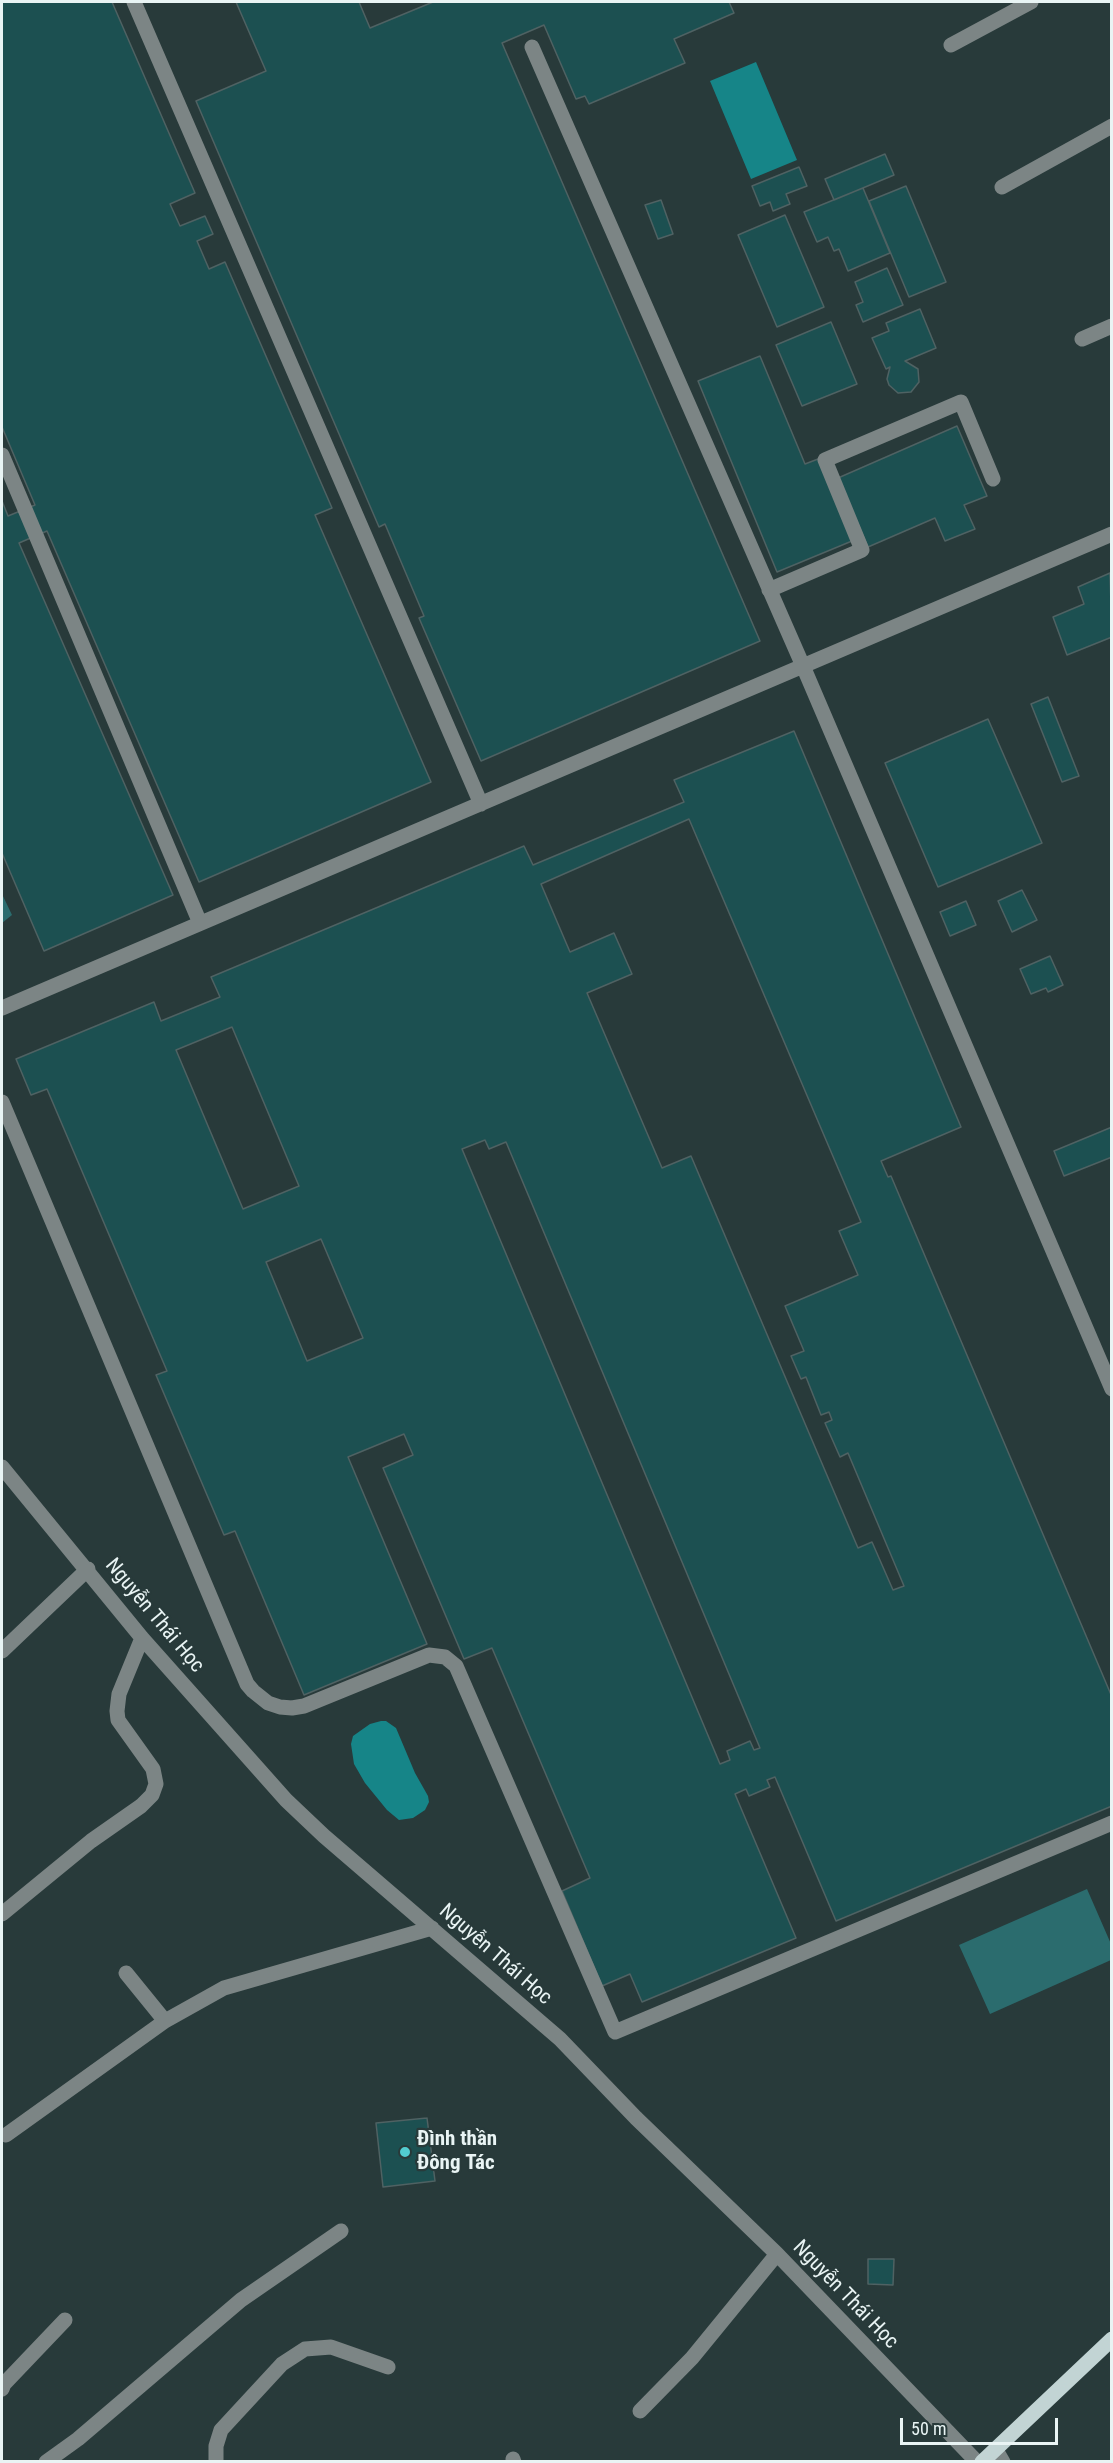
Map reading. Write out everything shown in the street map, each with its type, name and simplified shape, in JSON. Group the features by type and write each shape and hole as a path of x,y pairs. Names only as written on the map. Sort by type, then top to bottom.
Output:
{"main road":[{"path":"980,2462 1000,2456 1112,2339"}],"street":[{"path":"134,2 481,804"},
{"path":"951,45 1031,2"},
{"path":"532,47 803,666 1112,1389"},
{"path":"1002,187 1112,126"},
{"path":"1082,339 1112,326"},
{"path":"770,590 862,550 825,460 962,402 993,479"},
{"path":"2,455 200,923"},
{"path":"2,1008 1112,534"},
{"path":"2,1102 247,1684 268,1703 292,1708 304,1706 429,1655 445,1657 456,1666 615,2032 1112,1824"},
{"name":"Nguyễn Thái Học","path":"2,1467 88,1569 142,1638 286,1800 324,1836 560,2039 636,2118 777,2254 980,2462"},
{"path":"2,1651 88,1569"},
{"path":"2,1914 81,1849 152,1796 156,1784 153,1769 118,1720 117,1711 119,1695 142,1638"},
{"path":"6,2135 165,2021 224,1988 432,1928"},
{"path":"126,1973 165,2021"},
{"path":"46,2462 78,2439 241,2300 341,2231"},
{"path":"640,2410 692,2358 777,2254"},
{"path":"2,2389 11,2376 65,2320"},
{"path":"216,2462 216,2446 221,2430 282,2364 305,2349 331,2347 388,2367"}],"shaded area":[{"path":"756,62 797,160 751,179 710,81"},
{"path":"2,894 12,915 2,923"},
{"path":"386,1721 396,1728 415,1773 428,1796 429,1802 425,1810 413,1818 399,1820 387,1810 365,1783 354,1764 351,1744 353,1736 370,1724"},
{"path":"1087,1889 1111,1944 1111,1960 990,2014 959,1945"}],"building":[{"path":"2,2 112,2 195,193 170,204 180,226 205,216 213,234 197,241 209,269 225,262 332,508 315,515 431,782 199,882 47,531 19,543 173,895 44,951 2,853 2,501 8,516 35,505 2,427"},
{"path":"236,2 359,2 370,28 433,2 729,2 734,13 674,39 685,63 589,104 585,96 576,99 544,25 502,43 760,641 481,761 419,618 424,616 385,524 379,527 196,101 266,71"},
{"path":"885,154 894,175 834,200 825,179"},
{"path":"799,167 807,186 786,194 790,204 773,211 770,202 760,206 752,186"},
{"path":"906,186 946,282 909,297 869,201"},
{"path":"863,188 890,253 848,271 839,249 834,251 828,237 817,242 804,212"},
{"path":"661,200 673,234 658,239 645,205"},
{"path":"785,215 824,307 777,327 738,235"},
{"path":"887,268 903,305 863,322 856,305 863,302 855,282"},
{"path":"920,309 936,348 905,361 918,369 919,382 911,392 898,393 889,385 887,379 890,367 886,369 872,338 889,331 886,323"},
{"path":"831,322 857,384 802,406 776,345"},
{"path":"760,356 805,464 818,459 852,541 777,572 698,381"},
{"path":"957,426 987,496 964,505 975,529 945,541 935,518 868,547 838,478"},
{"path":"1110,573 1112,637 1067,655 1053,617 1084,604 1078,587"},
{"path":"1048,697 1079,776 1062,782 1031,704"},
{"path":"988,719 1042,843 938,887 885,763"},
{"path":"794,731 961,1127 881,1161 888,1177 891,1176 1112,1697 1112,1806 836,1921 775,1777 767,1780 770,1787 749,1796 746,1789 735,1794 796,1938 642,2002 630,1974 602,1986 562,1891 590,1878 492,1648 464,1659 383,1468 413,1455 404,1434 348,1457 427,1644 304,1695 235,1531 224,1535 156,1375 167,1371 47,1089 31,1095 16,1059 154,1002 161,1021 220,997 211,977 524,846 533,865 684,802 674,780","holes":["689,819 861,1222 839,1231 858,1275 785,1306 804,1351 791,1356 801,1379 806,1377 821,1415 829,1412 832,1420 825,1423 840,1457 848,1453 904,1586 893,1590 872,1542 858,1548 691,1156 662,1168 587,993 632,974 614,933 570,952 541,884","232,1027 299,1186 243,1209 176,1050","485,1140 489,1149 506,1142 760,1748 754,1750 750,1741 727,1751 730,1760 720,1764 462,1149","321,1239 363,1338 307,1361 266,1262"]},
{"path":"1022,890 1037,920 1012,932 998,901"},
{"path":"966,901 976,925 950,936 940,912"},
{"path":"1050,956 1063,985 1048,992 1046,988 1031,994 1020,969"},
{"path":"1112,1127 1112,1157 1064,1176 1054,1151"},
{"name":"Đình thần Đông Tác","path":"427,2118 435,2181 383,2187 376,2123"},
{"path":"868,2259 894,2259 893,2285 868,2284"}],"place":[{"name":"Đình thần Đông Tác","path":"405,2152"}]}
